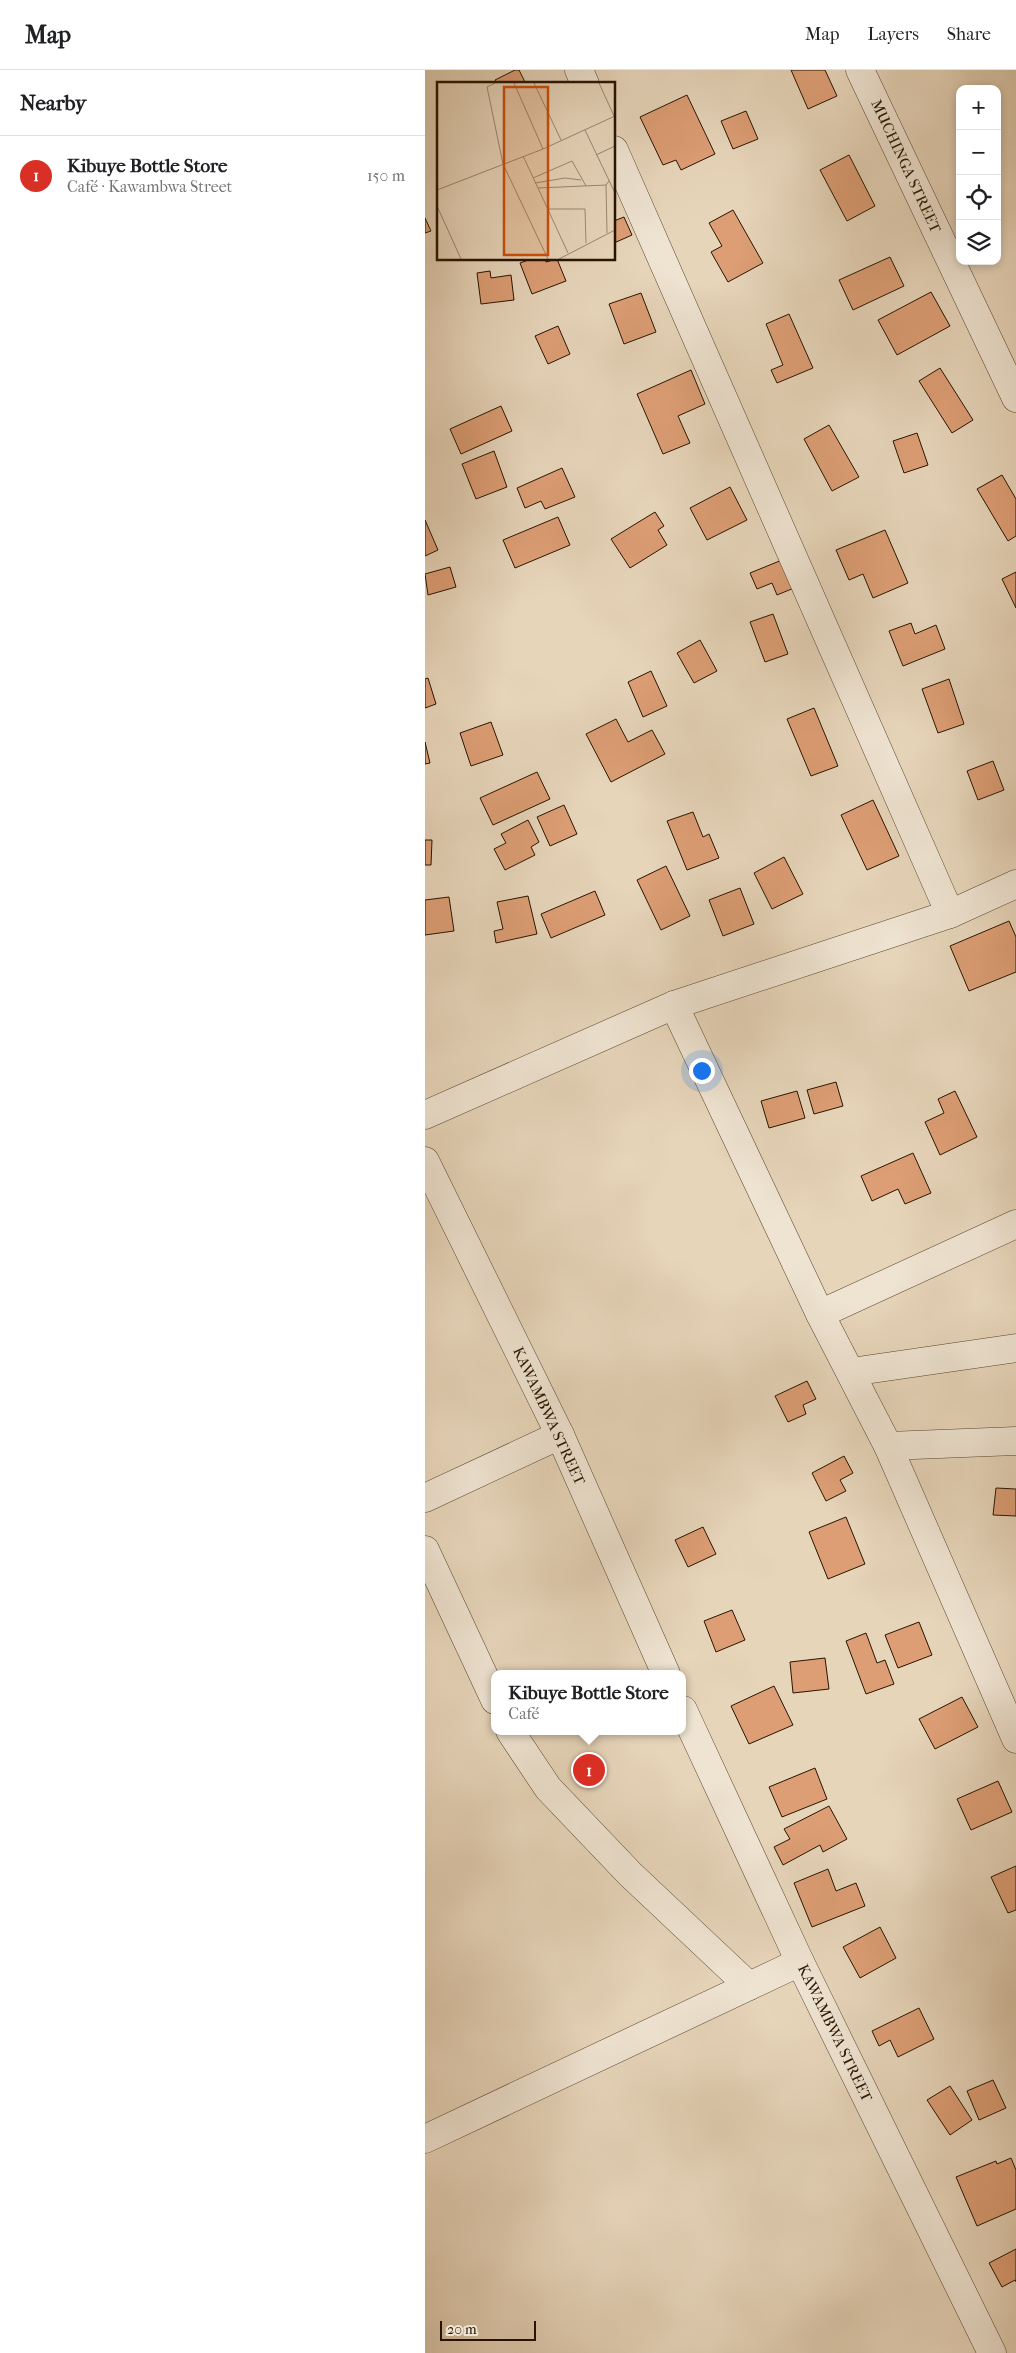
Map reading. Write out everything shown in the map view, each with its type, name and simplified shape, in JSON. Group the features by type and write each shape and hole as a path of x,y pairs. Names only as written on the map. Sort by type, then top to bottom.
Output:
{"street":[{"path":"579,70 584,82"},
{"name":"MUCHINGA STREET","path":"860,70 1016,398"},
{"path":"615,152 950,914"},
{"path":"425,1115 674,1005 950,914 1016,884"},
{"path":"674,1005 821,1314 888,1446 1015,1733"},
{"name":"KAWAMBWA STREET","path":"425,1161 560,1436 664,1670"},
{"path":"821,1314 1016,1224"},
{"path":"851,1372 1016,1348"},
{"path":"425,1498 560,1436"},
{"path":"888,1446 1016,1441"},
{"path":"425,1550 491,1691"},
{"name":"KAWAMBWA STREET","path":"686,1716 800,1962 992,2353"},
{"path":"513,1735 548,1788 630,1874 749,1986"},
{"path":"425,2139 800,1962"}],"building":[{"path":"515,70 519,70 525,82 496,82 495,80"},
{"path":"791,70 825,70 837,96 808,109"},
{"path":"687,95 715,154 681,170 676,160 663,165 640,117"},
{"path":"746,111 758,139 733,149 721,121"},
{"path":"849,155 875,206 847,221 820,170"},
{"path":"733,210 763,263 728,282 711,252 722,246 709,223"},
{"path":"624,217 632,235 615,243 615,221"},
{"path":"425,218 431,231 425,233"},
{"path":"890,257 904,286 853,310 839,280"},
{"path":"528,260 545,260 546,262 557,260 566,281 532,294 520,263"},
{"path":"490,271 491,278 511,275 514,300 481,304 477,273"},
{"path":"931,292 950,326 897,355 878,320"},
{"path":"641,293 656,332 624,344 609,304"},
{"path":"789,314 813,368 777,383 771,370 783,365 766,324"},
{"path":"558,326 570,354 548,364 535,336"},
{"path":"940,368 973,420 952,433 919,381"},
{"path":"691,370 705,404 678,416 690,443 663,454 637,394"},
{"path":"501,406 512,431 461,454 450,429"},
{"path":"829,425 859,477 832,491 804,439"},
{"path":"917,433 928,465 904,473 893,441"},
{"path":"494,451 507,487 476,499 462,464"},
{"path":"562,468 575,497 545,509 541,501 525,508 517,488"},
{"path":"1002,475 1016,499 1016,536 1008,541 977,489"},
{"path":"730,487 747,520 707,540 690,508"},
{"path":"655,512 664,526 658,530 667,545 630,568 611,539"},
{"path":"558,517 570,545 515,568 503,540"},
{"path":"425,520 438,550 425,556"},
{"path":"885,530 908,583 873,598 863,574 849,580 836,550"},
{"path":"782,560 794,588 777,595 772,583 757,589 750,573"},
{"path":"450,567 456,587 428,595 425,574"},
{"path":"1016,572 1016,608 1002,579"},
{"path":"773,614 788,654 765,662 750,622"},
{"path":"911,623 915,634 936,625 945,649 903,666 889,631"},
{"path":"700,640 717,671 694,683 677,653"},
{"path":"651,671 667,706 643,717 628,682"},
{"path":"428,678 436,704 425,708 425,679"},
{"path":"949,679 964,724 938,733 922,689"},
{"path":"814,708 838,766 811,776 787,719"},
{"path":"616,719 628,742 652,730 665,754 611,782 586,734"},
{"path":"491,722 503,755 471,766 460,733"},
{"path":"425,742 430,763 425,764"},
{"path":"993,761 1004,790 978,800 967,771"},
{"path":"537,772 550,799 493,825 480,798"},
{"path":"873,800 899,856 867,870 841,815"},
{"path":"564,805 577,834 550,846 537,817"},
{"path":"693,812 703,837 709,834 719,858 687,870 667,821"},
{"path":"528,820 539,842 531,847 535,855 505,870 494,849 506,843 501,834"},
{"path":"425,840 432,840 431,865 425,865"},
{"path":"784,857 803,894 772,909 754,873"},
{"path":"666,866 690,916 661,930 637,880"},
{"path":"740,888 754,924 723,936 709,900"},
{"path":"595,891 605,915 551,938 541,914"},
{"path":"528,896 537,934 496,943 494,931 503,929 497,902"},
{"path":"449,897 454,931 425,935 425,900"},
{"path":"1009,921 1016,937 1016,972 969,991 950,946"},
{"path":"836,1082 843,1106 814,1114 807,1090"},
{"path":"797,1091 805,1118 769,1128 761,1101"},
{"path":"955,1091 977,1137 940,1155 925,1122 944,1113 938,1099"},
{"path":"913,1153 931,1193 905,1204 898,1189 872,1201 861,1176"},
{"path":"807,1381 816,1399 803,1405 806,1414 788,1422 775,1396"},
{"path":"844,1456 853,1473 840,1480 846,1491 826,1501 812,1473"},
{"path":"996,1488 1016,1489 1016,1516 993,1515"},
{"path":"846,1517 865,1564 828,1579 809,1532"},
{"path":"703,1527 716,1554 688,1567 675,1540"},
{"path":"732,1610 745,1640 716,1652 704,1621"},
{"path":"919,1622 932,1655 898,1668 885,1635"},
{"path":"866,1633 877,1663 885,1660 894,1684 866,1694 846,1641"},
{"path":"825,1658 829,1689 793,1693 790,1662"},
{"path":"774,1686 793,1725 749,1744 731,1706"},
{"path":"962,1697 978,1727 935,1749 919,1719"},
{"path":"815,1768 827,1799 782,1817 769,1787"},
{"path":"998,1781 1012,1812 971,1830 957,1799"},
{"path":"829,1806 847,1839 823,1852 820,1845 783,1865 774,1847 790,1839 784,1829"},
{"path":"1016,1866 1016,1910 1008,1913 991,1877"},
{"path":"828,1869 836,1891 856,1883 865,1906 812,1927 794,1883"},
{"path":"880,1927 896,1958 860,1978 843,1947"},
{"path":"919,2008 934,2039 898,2057 890,2040 879,2046 872,2031"},
{"path":"993,2080 1006,2108 979,2120 967,2091"},
{"path":"950,2086 972,2120 950,2135 927,2100"},
{"path":"1011,2158 1016,2170 1016,2209 977,2226 956,2177 996,2161 997,2164"},
{"path":"1016,2249 1016,2282 1015,2280 1002,2287 989,2263"}],"place":[{"name":"Kibuye Bottle Store","path":"589,1770"}]}
